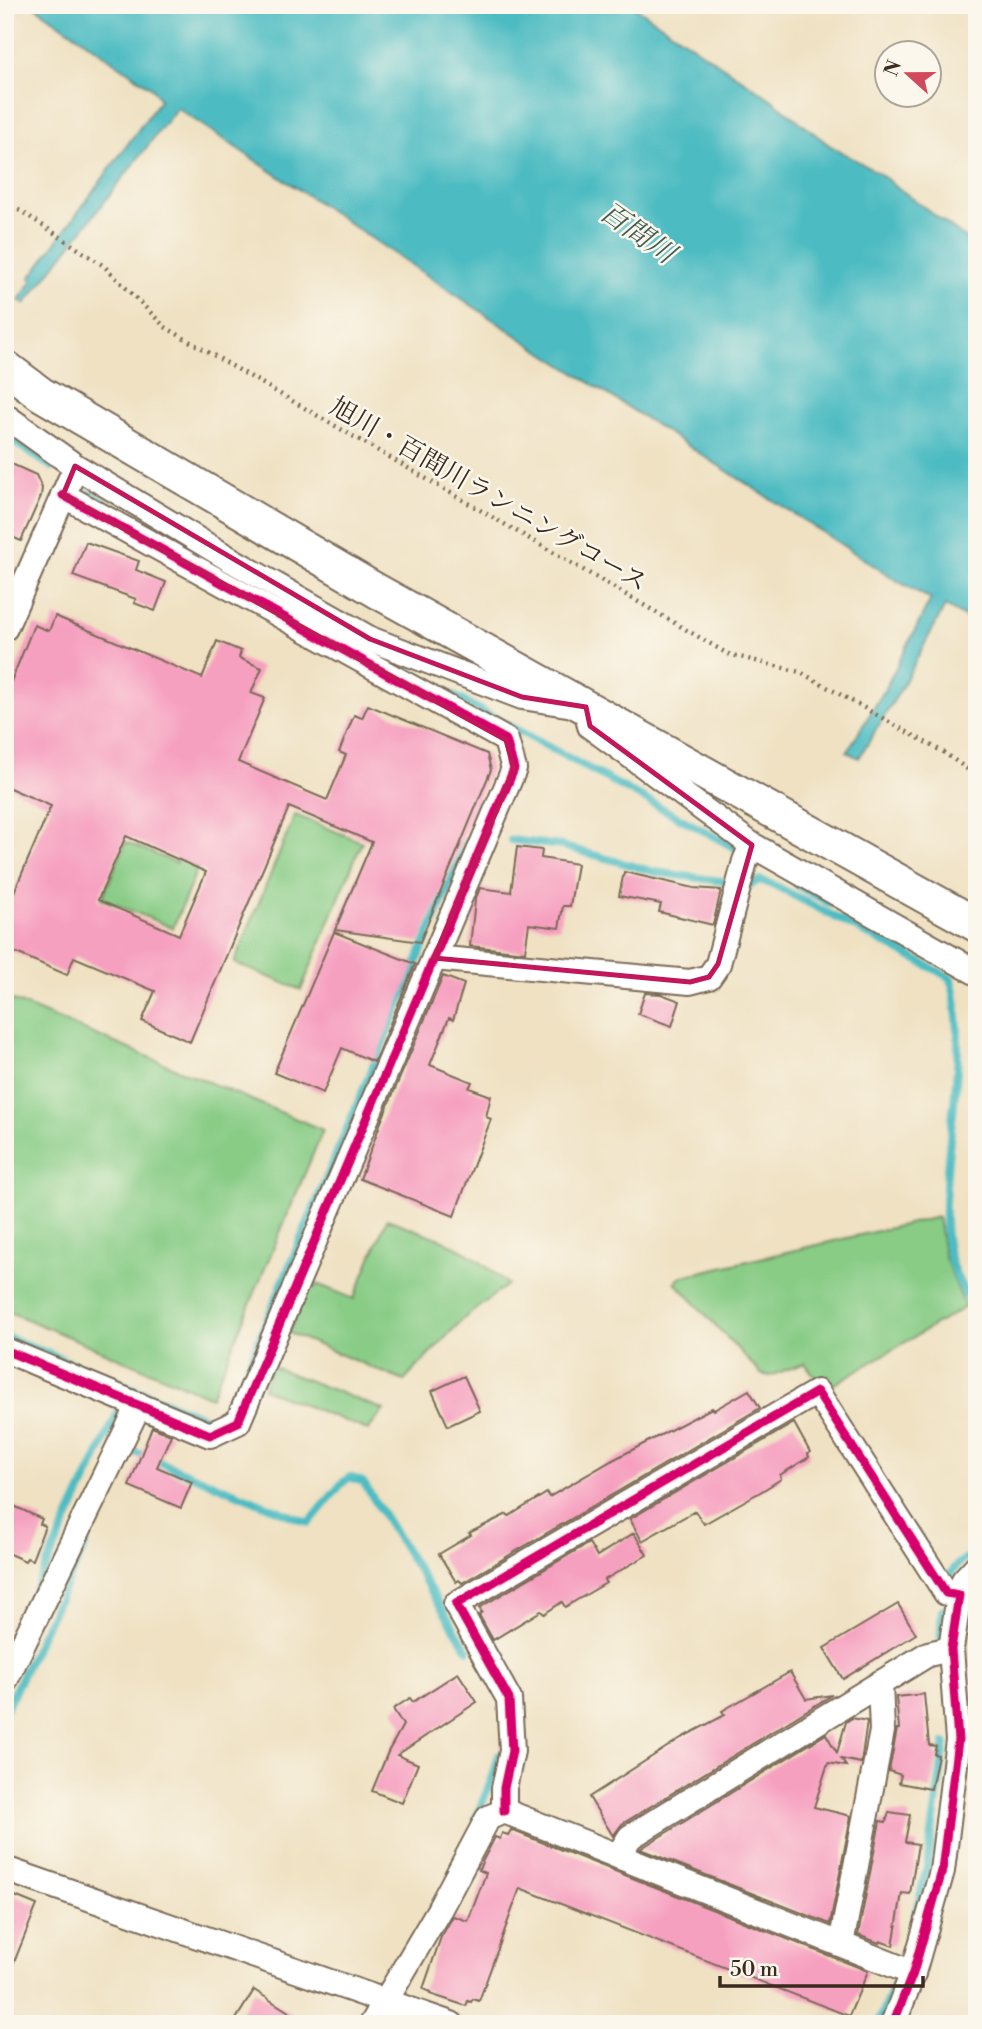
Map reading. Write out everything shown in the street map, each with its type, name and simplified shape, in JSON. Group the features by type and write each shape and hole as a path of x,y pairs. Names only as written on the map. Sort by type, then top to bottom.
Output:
{"street":[{"path":"5,367 41,394 377,591 977,925"},
{"path":"5,416 75,466 228,558 506,740 514,769 238,1422 210,1435 5,1350"},
{"path":"5,628 75,466"},
{"path":"63,495 365,650 522,698 586,707"},
{"path":"586,707 590,726 752,845 977,973"},
{"path":"434,958 690,982 709,977 718,964 738,884 752,845"},
{"path":"504,1811 504,1788 512,1751 509,1699 456,1604 817,1392 946,1593 959,1595"},
{"path":"5,1681 139,1405"},
{"path":"893,2024 913,1973 942,1871 958,1740 943,1650 964,1580 977,1566"},
{"path":"618,1856 630,1837 928,1654 943,1650"},
{"path":"841,1944 883,1731 880,1683"},
{"path":"372,2024 439,1910 488,1818 504,1811 913,1973"},
{"path":"5,1869 451,2024"}],"highlighted area":[{"path":"75,466 370,639 522,697 586,707 590,726 752,845 718,964 709,977 690,982 434,958 514,769 506,740 63,495"}],"green space":[{"path":"209,783 229,791 173,928 102,899 126,842 176,863"},
{"path":"295,815 362,842 301,990 234,963"},
{"path":"5,997 323,1130 211,1397 5,1310"},
{"path":"938,1217 944,1255 965,1307 824,1390 805,1363 770,1376 761,1374 675,1282 683,1276"},
{"path":"387,1219 443,1240 474,1257 508,1284 462,1320 404,1381 289,1333 307,1285 315,1288 317,1284 354,1299"},
{"path":"271,1367 384,1410 368,1430 263,1389"}],"water":[{"name":"百間川","path":"33,5 632,5 771,99 829,145 877,172 977,247 977,624 945,606 899,692 859,758 847,752 884,691 931,599 901,583 522,339 177,108 25,304 19,300 33,280 30,278 160,100 152,88"}],"building":[{"path":"5,461 36,475 42,488 21,541 5,534"},
{"path":"86,542 139,561 136,570 166,582 155,611 134,603 136,599 73,576"},
{"path":"55,616 202,678 217,641 241,651 239,658 262,668 251,693 265,698 238,762 327,800 346,755 339,752 354,715 362,718 368,705 487,754 491,770 420,942 335,930 372,842 289,807 190,1042 142,1021 155,991 74,957 67,975 5,948 5,913 51,806 5,786 5,696 34,625 49,631","holes":["126,836 206,872 179,935 98,900"]},
{"path":"517,847 542,850 541,858 577,864 570,906 563,906 559,928 529,924 525,952 470,946 475,900 480,888 511,892"},
{"path":"624,872 694,888 721,890 713,925 659,912 661,904 619,896"},
{"path":"334,932 415,964 374,1062 342,1048 323,1093 274,1073"},
{"path":"443,976 464,984 453,1020 449,1018 430,1065 472,1082 469,1088 491,1096 486,1117 491,1119 454,1216 360,1179 381,1122"},
{"path":"645,993 661,994 680,1001 672,1026 638,1014"},
{"path":"464,1376 480,1411 448,1426 432,1391"},
{"path":"749,1390 760,1408 462,1583 459,1580 456,1582 439,1554 471,1535 469,1533 507,1514 509,1516 547,1493 549,1497 611,1461"},
{"path":"794,1423 810,1452 809,1457 780,1475 781,1479 704,1524 695,1511 642,1541 630,1519"},
{"path":"152,1427 171,1435 157,1467 192,1482 181,1508 129,1486"},
{"path":"14,1506 42,1519 40,1524 45,1526 32,1560 27,1558 25,1561 5,1552 5,1508 11,1510"},
{"path":"634,1533 647,1555 565,1607 562,1602 544,1614 541,1611 493,1640 479,1615 482,1612 479,1608 589,1543 597,1556"},
{"path":"898,1604 916,1634 843,1679 824,1648"},
{"path":"790,1672 806,1699 832,1695 622,1824 613,1836 589,1797 681,1738 725,1715 722,1711"},
{"path":"458,1673 477,1702 397,1755 418,1764 402,1803 372,1791 403,1725 393,1709 410,1698 413,1702"},
{"path":"924,1694 929,1745 936,1746 934,1754 938,1755 931,1789 899,1783 901,1775 889,1771 899,1729 896,1697"},
{"path":"852,1718 867,1721 861,1763 841,1759 846,1766 828,1763 814,1807 851,1816 830,1924 640,1849 826,1734 837,1753 846,1722"},
{"path":"889,1812 910,1815 905,1842 918,1844 910,1894 902,1893 893,1946 858,1935 880,1821 886,1822"},
{"path":"511,1830 868,1971 849,2016 520,1888 479,2001 473,1999 468,2001 466,2006 430,1994 423,1989 441,1937 453,1916 468,1921 486,1873 479,1870 482,1862 495,1837 500,1839 502,1833 508,1835"},
{"path":"15,1896 37,1905 6,1982 5,1920"},
{"path":"254,1990 308,2024 233,2024"}],"waterway":[{"path":"5,436 52,467"},
{"path":"90,493 215,565"},
{"path":"406,670 737,849"},
{"path":"511,840 562,846 655,872 750,885 760,880 951,978 956,1004 958,1056 945,1196 946,1234 953,1269 977,1315"},
{"path":"5,1336 210,1420 228,1413 467,842"},
{"path":"797,885 831,904"},
{"path":"21,1620 119,1410"},
{"path":"126,1459 130,1450 309,1523 342,1483 350,1477 363,1482 468,1650"},
{"path":"5,1711 86,1543"},
{"path":"949,1580 956,1566 977,1552"},
{"path":"940,1647 942,1610"},
{"path":"904,1957 927,1868 945,1743"},
{"path":"476,1818 499,1755"},
{"path":"878,2024 897,1976"}],"cycle path":[{"path":"5,1350 210,1435 238,1422 514,769 506,740 63,495"},
{"path":"504,1811 504,1788 512,1751 509,1699 456,1604 817,1392 946,1593 959,1595 951,1649 958,1740 942,1871 913,1973 893,2024"}]}
